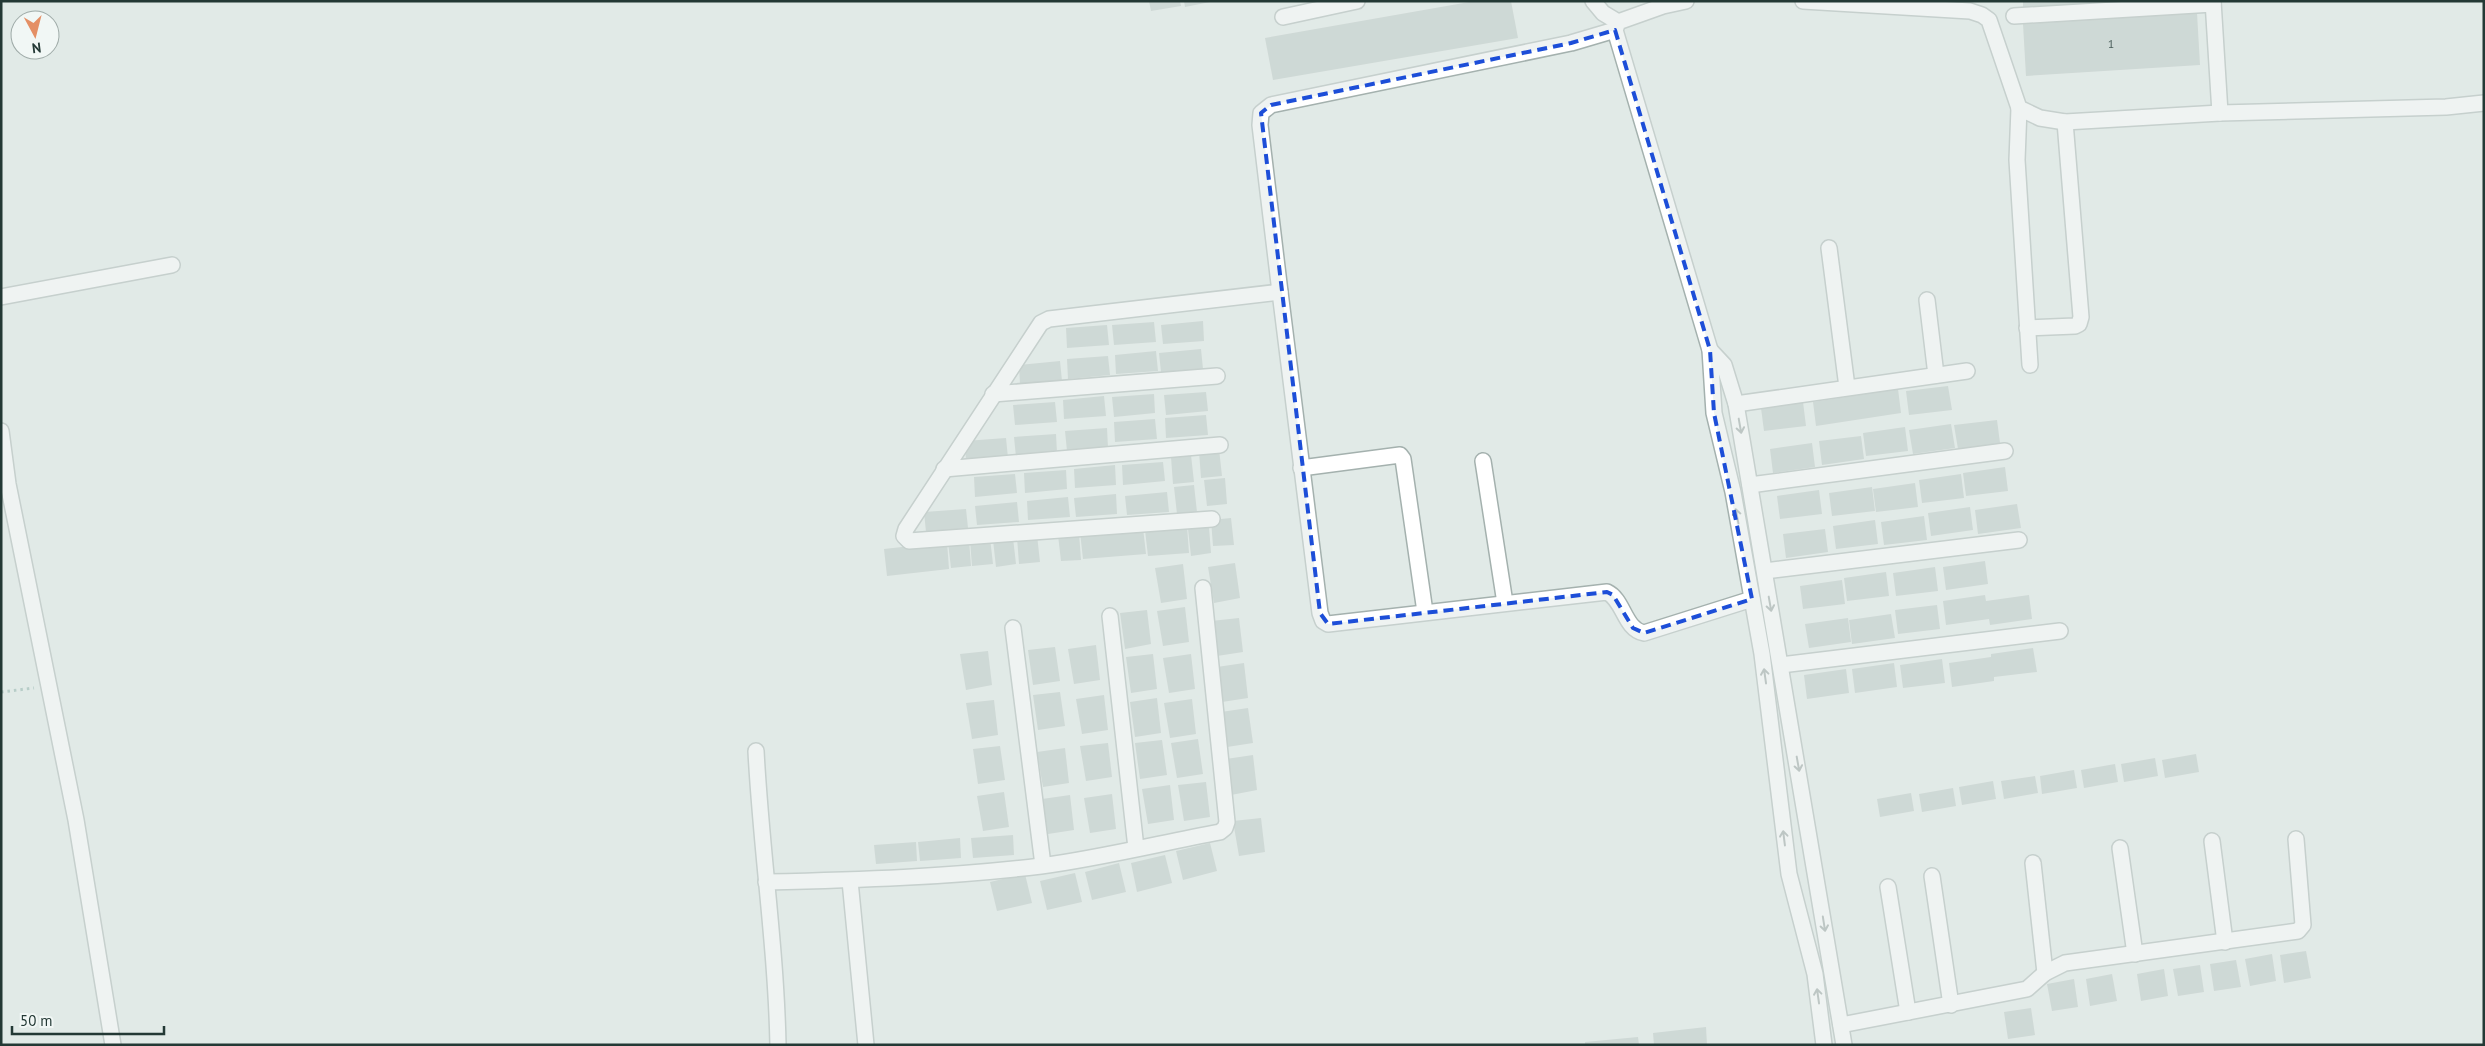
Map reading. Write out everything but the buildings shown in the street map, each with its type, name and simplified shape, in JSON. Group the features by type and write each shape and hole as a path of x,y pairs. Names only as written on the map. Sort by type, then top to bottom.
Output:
{"street":[{"path":"1283,17 1357,1"},
{"path":"1593,1 1617,26 1710,350 1714,413 1733,492 1772,724 1789,874 1815,974 1824,1045"},
{"path":"1686,1 1663,6 1571,43 1270,105 1261,113 1260,125 1301,468 1320,613 1324,621 1328,624 1607,592 1613,595 1633,628 1644,633 1752,600"},
{"path":"1804,1 1970,11 1982,14 1989,20 2019,108 2017,160 2030,365"},
{"path":"2014,16 2213,3 2220,114"},
{"path":"2019,108 2040,118 2065,122 2220,114 2446,107 2484,103"},
{"path":"2028,328 2075,326 2079,324 2081,317 2065,122"},
{"path":"1829,248 1847,387"},
{"path":"1,297 172,265"},
{"path":"1212,519 910,541 904,536 906,529 1035,329 1049,318 1280,292"},
{"path":"1927,300 1936,375"},
{"path":"1710,350 1724,365 1736,404 1844,1045"},
{"path":"1736,404 1967,371"},
{"path":"993,394 1217,376"},
{"path":"1,431 8,484 76,820 113,1045"},
{"path":"944,469 1220,445"},
{"path":"1750,485 2005,450"},
{"path":"1301,468 1400,455 1403,459 1424,612"},
{"path":"1483,461 1505,603"},
{"path":"1765,571 2019,540"},
{"path":"766,882 850,881 977,872 1043,865 1220,832 1225,828 1227,822 1203,588"},
{"path":"1110,616 1136,848"},
{"path":"1013,628 1043,865"},
{"path":"1781,665 2060,631"},
{"path":"756,751 777,993 778,1045"},
{"path":"1842,1025 2027,989 2045,973 2065,963 2298,931 2301,928 2296,839"},
{"path":"2212,841 2225,942"},
{"path":"2120,848 2135,954"},
{"path":"2032,863 2045,973"},
{"path":"1932,876 1951,1005"},
{"path":"850,881 866,1045"},
{"path":"1888,887 1908,1012"}],"path":[{"path":"1,692 49,685"}],"highlighted area":[{"path":"1615,30 1710,350 1714,413 1752,599 1644,633 1633,628 1613,595 1607,592 1328,624 1320,613 1261,113 1271,105 1571,43"}]}
